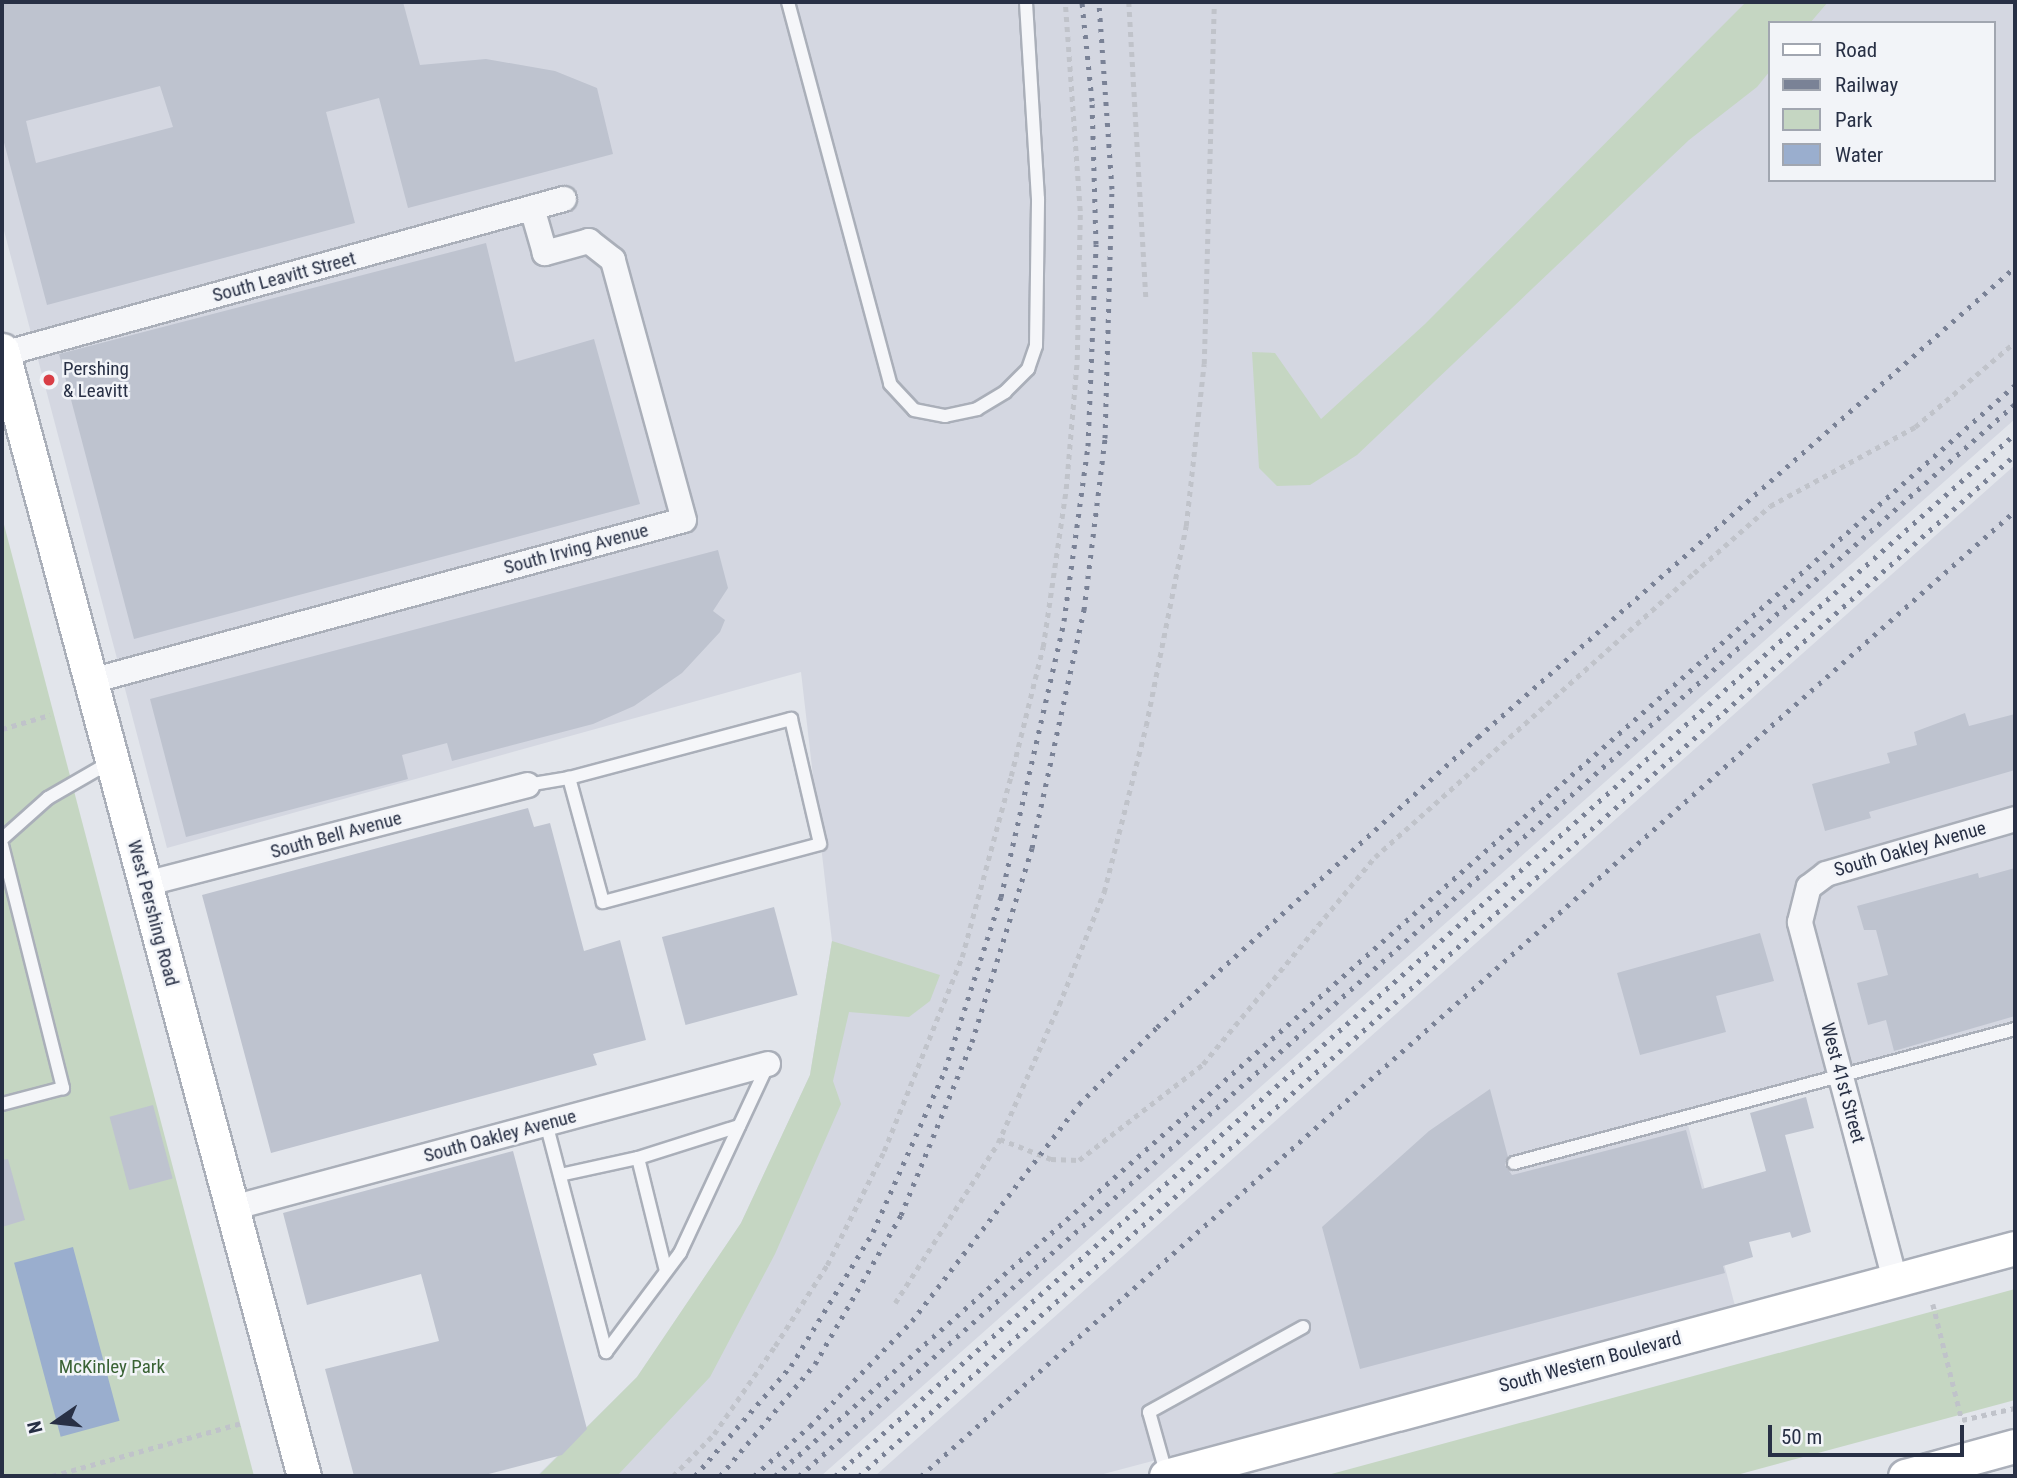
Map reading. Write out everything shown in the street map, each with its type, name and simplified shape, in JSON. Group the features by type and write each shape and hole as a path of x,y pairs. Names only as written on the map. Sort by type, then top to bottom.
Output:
{"main road":[{"name":"West Pershing Road","path":"2,352 304,1476"},
{"name":"South Western Boulevard","path":"1166,1476 2015,1248"},
{"path":"1905,1476 2014,1453"}],"street":[{"name":"South Leavitt Street","path":"2,352 564,199"},
{"name":"South Irving Avenue","path":"91,681 684,520 613,260 589,241 545,253 533,208"},
{"name":"South Bell Avenue","path":"145,884 527,785"},
{"name":"South Oakley Avenue","path":"1809,887 1826,874 2015,819"},
{"name":"West 41st Street","path":"1809,887 1800,922 1895,1280"},
{"name":"South Oakley Avenue","path":"232,1208 768,1063"}],"lane":[{"path":"788,2 890,384 914,410 944,416 977,409 1005,392 1028,369 1036,346 1038,200 1026,2"},
{"path":"527,785 569,778 791,719 820,844 603,902 569,778"},
{"path":"2,839 48,798 112,761"},
{"path":"2,845 63,1088 2,1104"},
{"path":"1514,1163 2015,1029"},
{"path":"547,1123 606,1352 680,1253 768,1063"},
{"path":"560,1175 638,1158 738,1126"},
{"path":"638,1158 666,1271"},
{"path":"1166,1476 1149,1412 1303,1327"}],"path":[{"path":"673,1476 715,1434 827,1265 922,1066 962,957 990,853 1043,648 1066,489 1077,360 1080,211 1065,2"},
{"path":"1129,2 1146,301"},
{"path":"895,1303 1000,1139 1104,892 1146,726 1186,526 1204,364 1214,2"},
{"path":"1000,1139 1051,1159 1079,1160 1203,1064 1375,857 1674,591 1770,506 1915,427 2015,342"},
{"path":"2,729 50,715"},
{"path":"1933,1304 1962,1420 2015,1408"},
{"path":"52,1476 242,1423"}],"shaded area":[{"path":"2,2 2015,2 2015,419 821,1476 537,1476 637,1377 741,1223 810,1075 832,941 801,672 167,848 2,223"},
{"path":"2015,465 2015,1029 1686,1117 1735,1306 1096,1476 875,1476"}],"green space":[{"path":"1746,2 1828,2 1812,21 1769,21 1769,72 1757,87 1689,140 1357,455 1310,485 1277,486 1259,468 1252,352 1275,353 1321,419 1425,324"},
{"name":"McKinley Park","path":"2,517 254,1476 2,1476"},
{"path":"832,941 940,975 930,1001 909,1017 849,1012 833,1081 841,1104 775,1254 710,1377 617,1476 538,1476 637,1377 741,1223 810,1075"},
{"path":"2015,1289 2015,1400 1733,1476 1324,1476"}],"water":[{"path":"73,1247 120,1421 61,1437 14,1263"}],"building":[{"path":"2,2 403,2 420,65 486,59 555,71 597,88 613,154 408,208 379,98 326,112 355,223 47,305 2,135","holes":["160,86 173,127 36,163 26,121"]},
{"path":"486,243 515,362 594,339 640,504 134,639 59,354"},
{"path":"718,550 728,588 713,611 725,620 720,632 682,673 634,706 593,724 452,761 447,743 402,755 408,779 186,837 150,699"},
{"path":"1965,713 1969,726 2015,714 2015,770 1869,812 1871,818 1825,831 1812,784 1890,763 1887,753 1917,745 1914,732"},
{"path":"528,808 534,827 550,823 584,951 620,940 646,1040 593,1054 597,1065 271,1153 202,895"},
{"path":"2015,868 2015,1016 1894,1051 1886,1020 1868,1025 1857,983 1888,975 1876,930 1864,930 1857,906 1978,873 1979,878"},
{"path":"774,907 798,995 686,1025 662,937"},
{"path":"1760,933 1774,981 1716,996 1726,1032 1640,1055 1617,973"},
{"path":"1490,1089 1508,1157 1505,1165 1512,1175 1686,1130 1702,1189 1766,1171 1750,1113 1806,1097 1814,1128 1785,1135 1811,1232 1792,1238 1790,1232 1749,1242 1753,1257 1723,1266 1725,1273 1360,1369 1322,1227 1429,1131"},
{"path":"153,1105 173,1178 129,1190 110,1117"},
{"path":"513,1151 587,1429 562,1455 481,1476 354,1476 325,1369 439,1341 421,1274 307,1305 283,1213"},
{"path":"8,1159 25,1220 2,1227 2,1160"}],"railway":[{"path":"695,1476 791,1366 873,1232 945,1070 1001,897 1064,621 1088,446 1096,244 1092,101 1082,2"},
{"path":"720,1476 815,1364 901,1215 972,1042 1032,848 1084,610 1105,438 1112,189 1099,2"},
{"path":"754,1476 810,1426 912,1321 1079,1104 1157,1027 1478,737 2015,267"},
{"path":"775,1476 2015,385"},
{"path":"799,1476 2015,404"},
{"path":"835,1476 2015,434"},
{"path":"859,1476 2015,455"},
{"path":"921,1476 2015,511"}],"place":[{"name":"Pershing & Leavitt","path":"49,380"}]}
